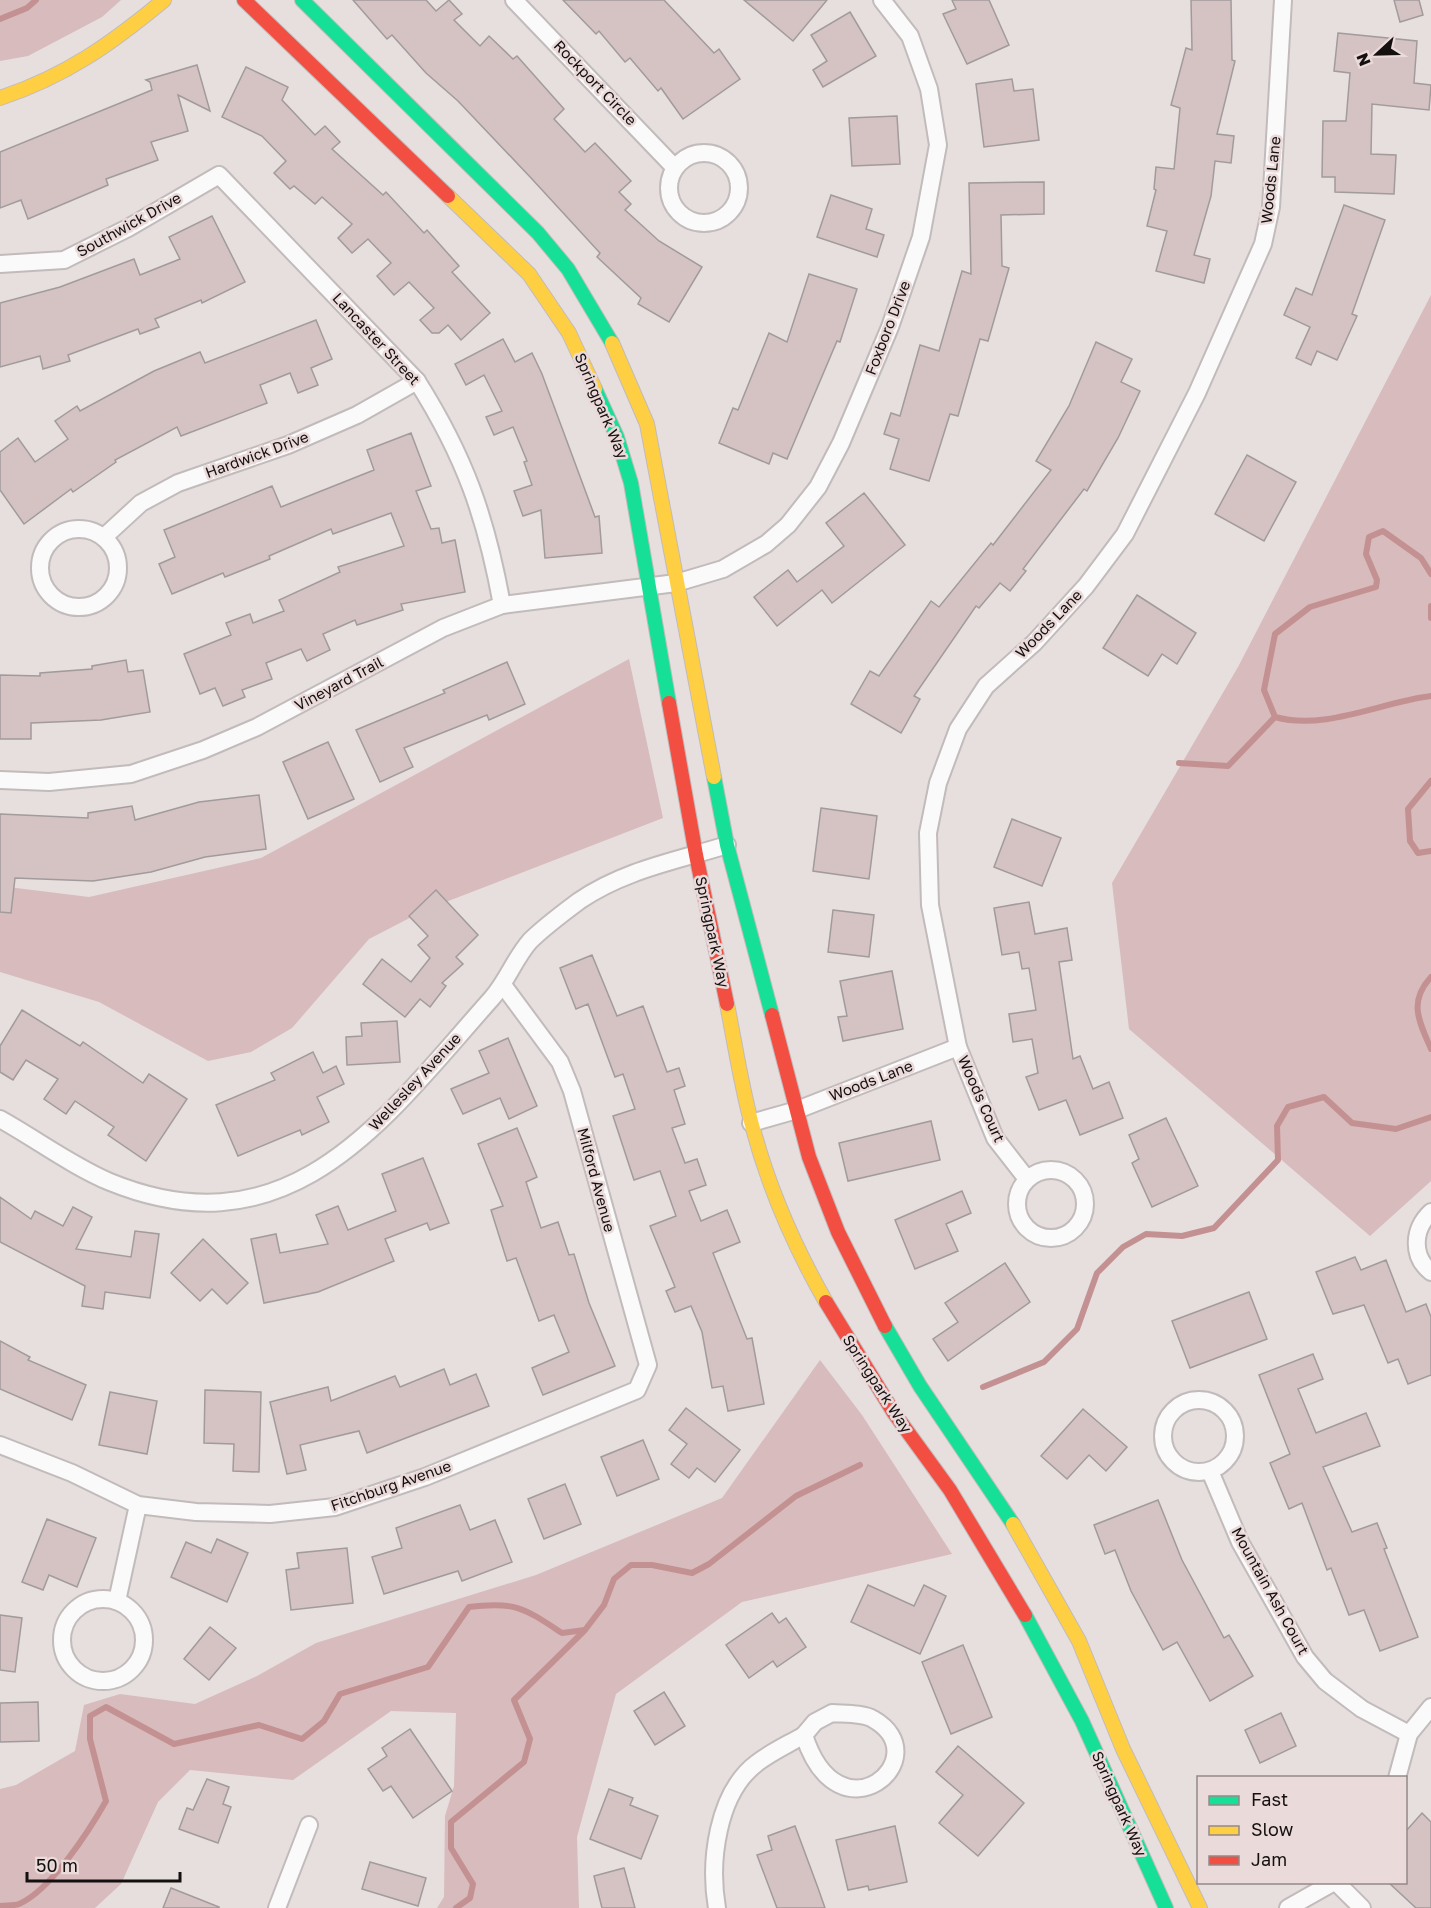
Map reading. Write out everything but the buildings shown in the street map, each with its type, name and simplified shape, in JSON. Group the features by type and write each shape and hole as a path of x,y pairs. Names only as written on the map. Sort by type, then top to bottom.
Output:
{"street":[{"path":"0,98 40,86 92,59 165,0"},
{"name":"Springpark Way","path":"244,0 529,274 569,333 617,437 631,483 696,855 751,1123 766,1173 805,1264 846,1337 894,1413 950,1490 1029,1622 1082,1721 1166,1908"},
{"name":"Springpark Way","path":"302,0 538,234 568,269 590,302 615,348 647,424 727,845 809,1157 838,1232 878,1313 920,1386 1007,1514 1078,1641 1123,1749 1200,1908"},
{"name":"Rockport Circle","path":"514,0 675,168"},
{"name":"Foxboro Drive","path":"676,583 723,569 745,558 788,525 818,487 841,443 890,327 921,237 938,146 929,89 910,36 882,0"},
{"name":"Woods Lane","path":"751,1123 797,1110 958,1047 930,905 928,833 938,783 958,729 986,686 1034,643 1086,586 1125,534 1197,393 1263,244 1271,207 1283,0"},
{"path":"704,152 720,156 733,167 740,183 738,200 728,214 713,222 696,222 681,214 671,201 669,184 675,168 687,156 704,152"},
{"name":"Southwick Drive","path":"0,264 64,260 128,228 219,175"},
{"name":"Lancaster Street","path":"219,175 417,381 442,421 474,491 491,546 502,605"},
{"name":"Hardwick Drive","path":"104,537 141,503 178,483 288,445 357,415 417,381"},
{"path":"87,529 104,537 116,552 119,571 113,589 99,602 81,607 63,603 48,592 41,574 41,565 42,556 52,540 68,530 87,529"},
{"name":"Vineyard Trail","path":"0,780 49,782 131,774 203,750 257,727 443,628 502,605 676,583"},
{"name":"Wellesley Avenue","path":"0,1119 110,1181 147,1193 191,1203 227,1203 268,1194 312,1175 355,1144 386,1117 503,986 530,942 579,902 610,882 630,874 727,845"},
{"name":"Milford Avenue","path":"503,986 560,1062 572,1091 648,1365 637,1390"},
{"name":"Woods Court","path":"958,1047 995,1138 1027,1179"},
{"path":"1058,1170 1073,1177 1083,1191 1085,1208 1079,1223 1067,1234 1051,1238 1034,1233 1020,1218 1017,1198 1027,1179 1041,1171 1058,1170"},
{"path":"1431,1212 1418,1229 1416,1248 1423,1266 1431,1272"},
{"name":"Fitchburg Avenue","path":"0,1445 72,1473 138,1505 196,1512 270,1514 335,1507 425,1477 637,1390"},
{"path":"1203,1399 1219,1404 1230,1416 1233,1424 1235,1432 1233,1448 1224,1462 1210,1471 1194,1472 1179,1467 1167,1455 1162,1439 1164,1423 1173,1409 1187,1400 1203,1399"},
{"name":"Mountain Ash Court","path":"1210,1471 1240,1542 1305,1657 1324,1681 1362,1709 1409,1734"},
{"path":"117,1601 138,1505"},
{"path":"101,1599 117,1601 131,1610 141,1623 144,1638 142,1654 134,1668 121,1678 105,1682 89,1679 75,1671 66,1658 62,1642 64,1626 72,1612 86,1603 101,1599"},
{"path":"1398,1776 1409,1734 1431,1707"},
{"path":"717,1908 716,1855 724,1812 736,1787 756,1764 804,1735 815,1722 832,1713 872,1718 887,1730 895,1747 893,1767 881,1783 862,1790 843,1787 811,1757 804,1735"},
{"path":"277,1908 309,1825"},
{"path":"1288,1908 1331,1884"},
{"path":"1337,1884 1362,1908"}],"shaded area":[{"path":"0,0 121,0 102,17 28,56 0,61"},
{"path":"1431,295 1431,1181 1370,1236 1129,1029 1112,883 1238,667"},
{"path":"629,659 663,818 425,910 369,939 292,1028 251,1052 208,1061 99,1002 0,972 0,886 89,897 261,858"},
{"path":"820,1360 862,1415 952,1554 742,1602 616,1694 577,1837 579,1908 437,1908 444,1897 445,1816 454,1786 456,1713 391,1711 293,1780 190,1770 158,1802 121,1884 95,1908 0,1908 0,1789 16,1785 75,1751 84,1705 120,1694 195,1704 257,1676 316,1643 536,1575 722,1498"}],"waterway":[{"path":"0,19 27,8 36,0"},
{"path":"1431,574 1421,558 1383,531 1369,537 1366,554 1377,580 1376,587 1310,607 1275,634 1264,690 1275,717 1294,720 1333,718 1431,696"},
{"path":"1431,606 1431,618"},
{"path":"1179,763 1228,766 1275,717"},
{"path":"1431,781 1408,809 1410,841 1418,853 1431,851"},
{"path":"1431,977 1424,986 1418,1003 1420,1021 1431,1049"},
{"path":"983,1387 1044,1362 1077,1329 1097,1273 1123,1247 1146,1234 1182,1236 1214,1228 1278,1160 1277,1126 1288,1107 1324,1097 1352,1123 1396,1129 1431,1117"},
{"path":"0,1906 19,1904 44,1886 90,1828 106,1801 90,1739 90,1716 106,1707 174,1744 259,1725 302,1739 324,1721 340,1694 428,1667 469,1607 509,1606 528,1612 562,1633 585,1630 604,1605 614,1579 631,1565 652,1565 692,1573 709,1564 796,1496 860,1465"},
{"path":"456,1908 470,1898 473,1884 451,1848 451,1822 524,1762 530,1739 514,1700 584,1631"}],"traffic: fast":[{"path":"302,0 538,233 568,269 612,343"},
{"path":"595,389 617,437 631,483 669,703"},
{"path":"714,777 727,845 772,1015"},
{"path":"885,1326 920,1386 1013,1524"},
{"path":"1025,1615 1082,1721 1166,1908"}],"traffic: slow":[{"path":"0,98 67,69 106,45 164,0"},
{"path":"448,196 529,274 569,333 595,389"},
{"path":"612,343 647,424 714,777"},
{"path":"727,1004 741,1080 758,1148 793,1237 826,1302"},
{"path":"1013,1524 1079,1641 1123,1749 1200,1908"}],"traffic: jam":[{"path":"244,0 448,196"},
{"path":"669,703 696,855 727,1004"},
{"path":"772,1015 809,1157 838,1232 885,1326"},
{"path":"826,1302 894,1413 950,1490 1025,1615"}]}
